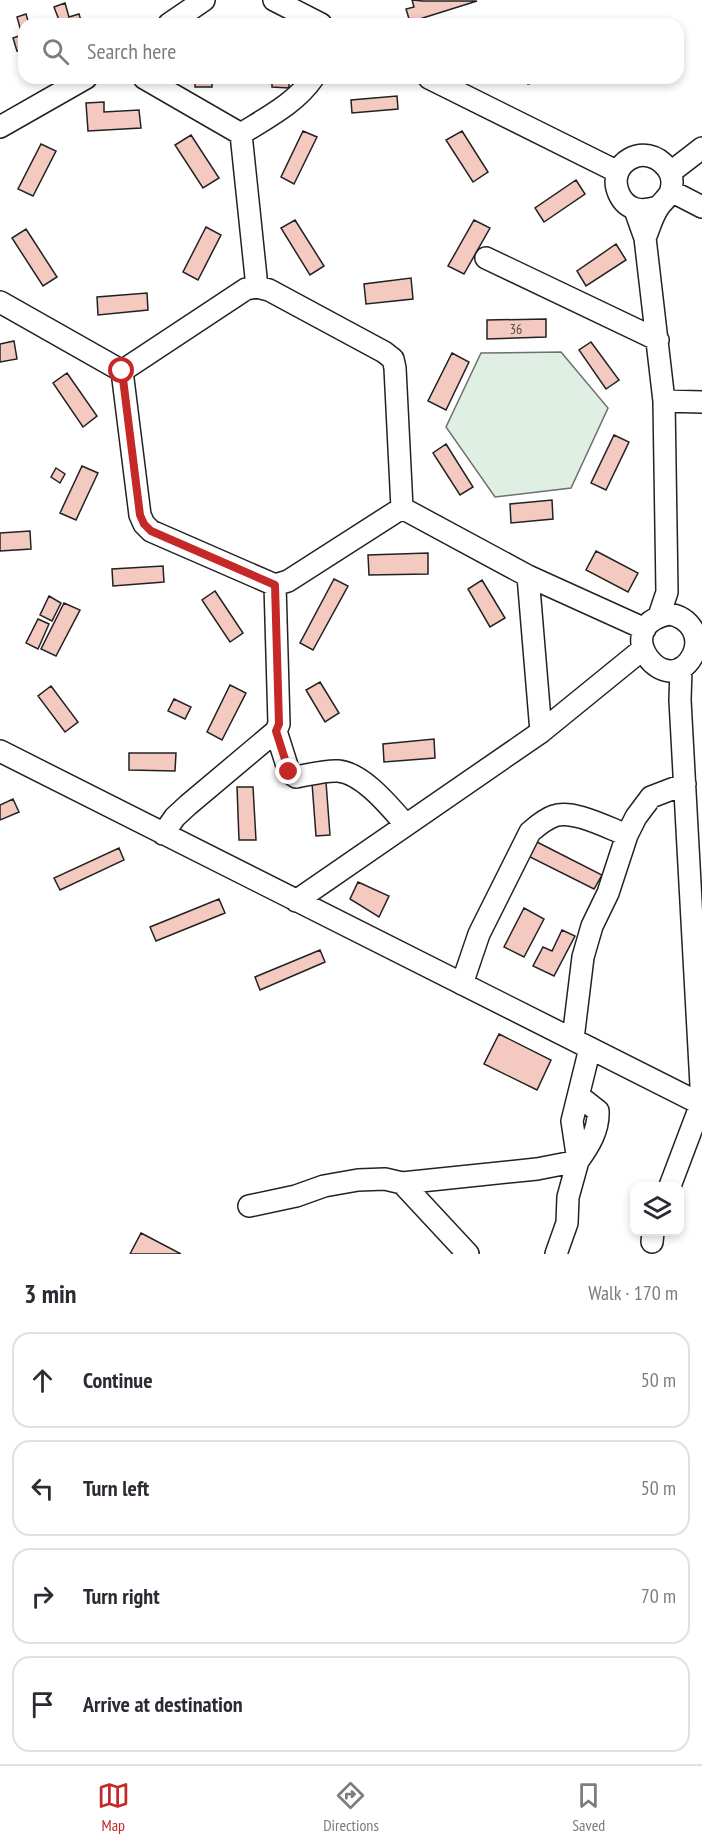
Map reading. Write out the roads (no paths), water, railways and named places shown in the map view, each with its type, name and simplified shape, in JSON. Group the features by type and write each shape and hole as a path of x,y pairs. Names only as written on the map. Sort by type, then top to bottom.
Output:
{"street":[{"path":"178,18 204,0"},
{"path":"274,0 309,18"},
{"path":"0,127 75,84"},
{"path":"154,84 241,134"},
{"path":"241,134 292,100 309,84"},
{"path":"441,84 618,172"},
{"path":"241,134 257,287"},
{"path":"635,210 648,210 665,182 696,151"},
{"path":"402,508 528,576 669,625 694,629 696,649 691,658 672,668 655,665 647,658 669,625 664,401 645,238 635,210 622,200 617,191 618,172 632,157 642,154 652,155 665,182 702,207"},
{"path":"645,238 665,182"},
{"path":"486,258 658,340"},
{"path":"122,371 246,289 257,287 280,296 393,359 402,508"},
{"path":"0,302 122,371"},
{"path":"122,371 140,515 144,524 151,531 275,585 288,581 402,508"},
{"path":"664,401 702,402"},
{"path":"528,576 541,732"},
{"path":"163,834 175,817 188,805 276,731 279,724 275,585"},
{"path":"296,901 541,732 669,625"},
{"path":"672,668 680,700 701,1104 672,1182"},
{"path":"276,731 289,772 296,777 337,771 348,774 367,785 406,825"},
{"path":"0,751 701,1104"},
{"path":"556,1254 567,1223 568,1197 578,1161 572,1121 574,1107 579,1096 583,957 592,926 608,893 627,835 651,797 685,783"},
{"path":"462,984 479,933 530,832 544,820 556,815 578,816 627,835"},
{"path":"249,1206 296,1196 324,1186 358,1180 385,1179 402,1183 537,1169 578,1161"},
{"path":"402,1183 468,1254"}]}
